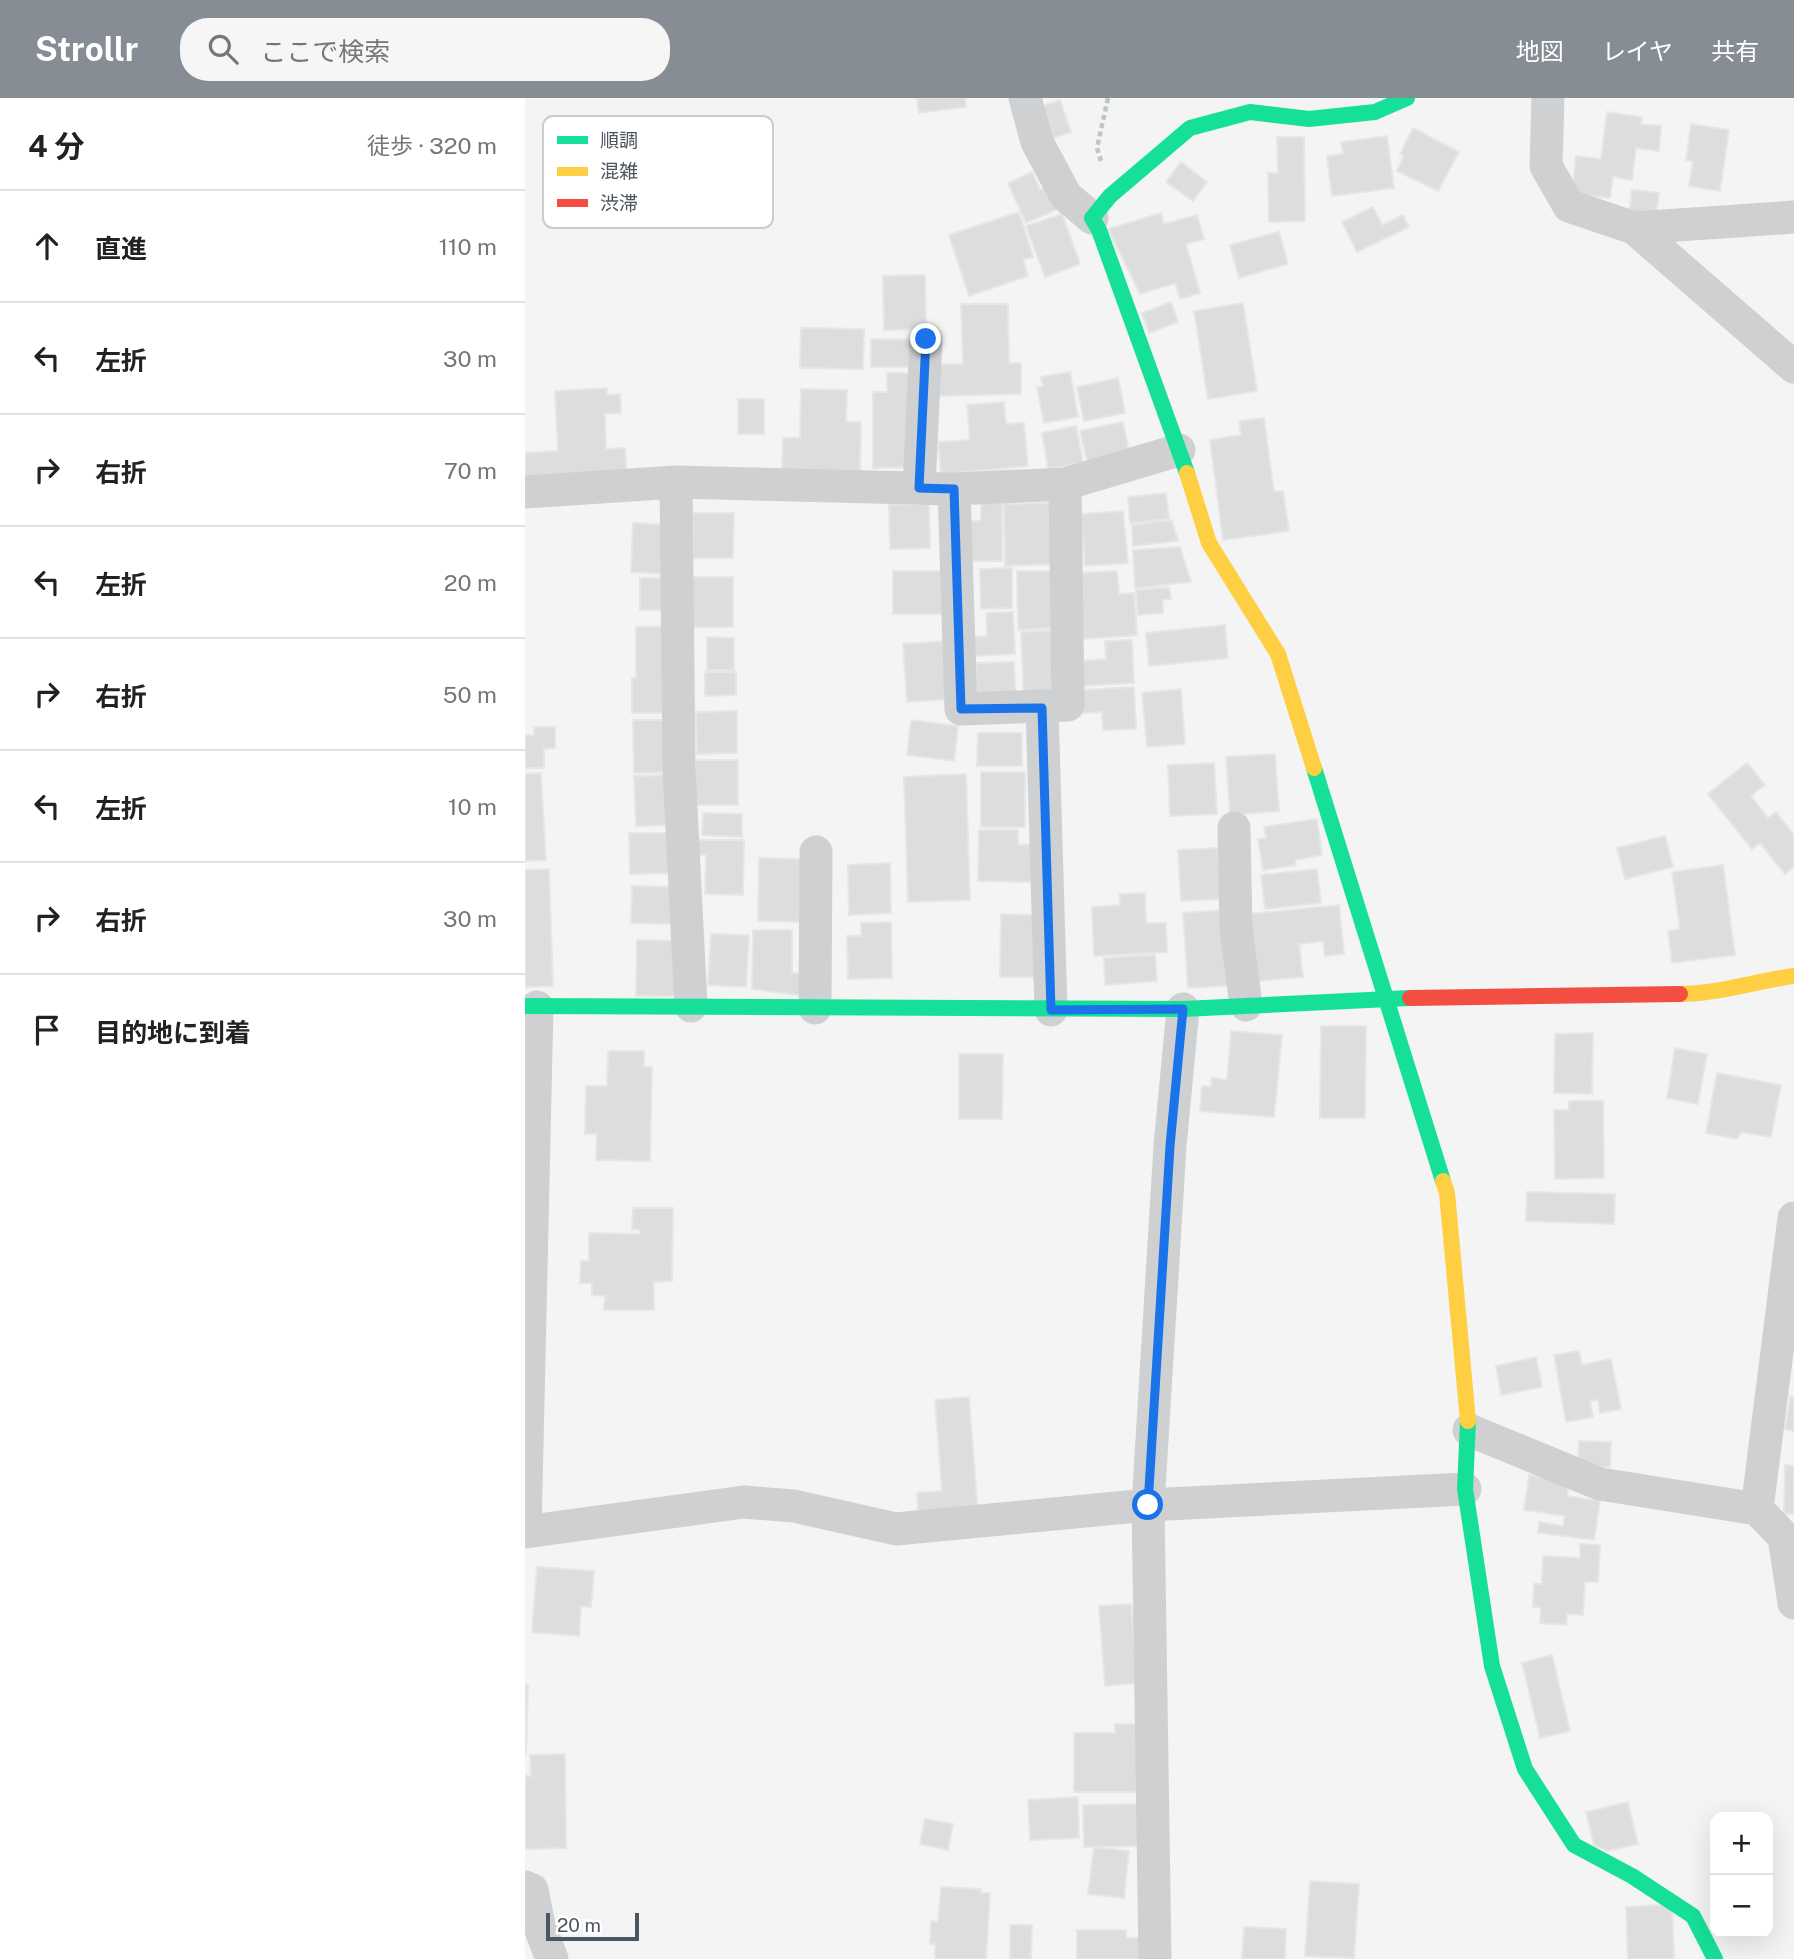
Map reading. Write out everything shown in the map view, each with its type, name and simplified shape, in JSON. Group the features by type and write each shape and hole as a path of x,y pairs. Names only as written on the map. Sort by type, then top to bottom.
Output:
{"street":[{"path":"1025,98 1037,142 1066,196 1101,207"},
{"path":"1101,207 1190,128 1250,112 1309,119 1375,112 1407,98"},
{"path":"1548,98 1546,166 1569,206 1634,228 1794,367"},
{"path":"1101,207 1209,543 1278,654 1447,1193 1469,1430 1465,1489 1492,1666 1525,1769 1574,1845 1632,1876 1693,1916 1714,1959"},
{"path":"1634,228 1794,216"},
{"path":"919,488 926,339"},
{"path":"525,492 676,482 954,489 1065,484 1179,450"},
{"path":"676,482 679,768 691,1006"},
{"path":"954,489 961,709 1042,708 1068,705 1065,484"},
{"path":"1042,708 1051,1010"},
{"path":"1234,828 1236,929 1246,1005"},
{"path":"815,1008 816,852"},
{"path":"1465,1489 1148,1505 896,1528 794,1506 744,1502 525,1532 531,1007 1183,1009 1384,998 1701,994 1756,981 1794,976"},
{"path":"1155,1959 1148,1505 1170,1146 1183,1009"},
{"path":"1757,1509 1794,1218"},
{"path":"1469,1430 1600,1484 1757,1509 1784,1536 1794,1603"},
{"path":"525,1887 532,1890 539,1925 552,1959"}],"path":[{"path":"1101,207 1097,148 1108,98"}],"building":[{"path":"917,98 965,98 966,107 919,113"},
{"path":"1060,100 1071,132 1050,139 1039,107"},
{"path":"1607,112 1642,117 1641,124 1661,126 1659,151 1636,148 1632,180 1613,177 1610,198 1572,194 1576,156 1601,159"},
{"path":"1691,124 1729,130 1720,191 1689,186 1693,162 1686,160"},
{"path":"1413,128 1459,152 1438,191 1397,171 1404,156 1400,154"},
{"path":"1387,136 1394,188 1332,196 1327,156 1343,154 1341,142"},
{"path":"1277,137 1304,137 1305,221 1269,222 1268,173 1278,173"},
{"path":"1181,162 1207,182 1193,201 1166,182"},
{"path":"1032,172 1040,190 1049,185 1060,208 1026,223 1008,183"},
{"path":"1632,190 1659,193 1656,216 1629,213"},
{"path":"1373,207 1382,225 1403,215 1409,227 1357,252 1342,222"},
{"path":"1019,212 1033,257 1023,260 1028,276 969,296 949,235"},
{"path":"1161,213 1164,224 1197,215 1204,239 1186,244 1200,293 1180,299 1175,283 1140,294 1108,229"},
{"path":"1062,214 1080,264 1045,277 1026,226"},
{"path":"1279,232 1288,264 1239,278 1230,245"},
{"path":"925,275 926,329 884,330 883,276"},
{"path":"1171,302 1178,322 1149,333 1142,313"},
{"path":"1243,303 1257,391 1208,399 1194,311"},
{"path":"961,304 1008,304 1009,363 1021,363 1021,394 934,396 933,364 963,364"},
{"path":"801,328 864,329 863,369 800,368"},
{"path":"871,339 916,340 916,367 871,367"},
{"path":"1070,372 1078,417 1044,423 1037,387 1043,386 1041,377"},
{"path":"887,373 914,373 914,467 873,468 873,392 887,392"},
{"path":"1118,378 1125,413 1084,421 1077,387"},
{"path":"607,388 607,395 620,394 621,413 605,414 606,449 625,448 627,482 525,487 525,453 558,451 555,391"},
{"path":"801,389 847,390 846,422 861,422 860,475 782,474 783,438 800,438"},
{"path":"738,399 764,399 764,434 738,434"},
{"path":"1004,402 1006,424 1024,423 1028,466 941,474 938,442 970,440 967,405"},
{"path":"1264,418 1274,492 1283,491 1289,531 1223,540 1210,440 1241,435 1239,421"},
{"path":"1123,422 1130,456 1088,465 1080,431"},
{"path":"1076,426 1083,463 1048,469 1042,433"},
{"path":"1166,493 1169,519 1130,523 1128,497"},
{"path":"981,503 1002,503 1002,561 966,561 966,521 981,521"},
{"path":"1051,503 1053,564 1005,566 1004,504"},
{"path":"929,504 930,548 890,549 889,505"},
{"path":"1123,511 1128,563 1085,566 1081,514"},
{"path":"693,513 734,513 733,558 693,558"},
{"path":"1172,520 1178,541 1133,546 1132,525"},
{"path":"633,523 671,525 668,574 631,572"},
{"path":"1180,547 1191,582 1135,588 1133,550"},
{"path":"1012,568 1012,608 981,609 980,569"},
{"path":"893,571 942,571 942,614 893,614"},
{"path":"1017,571 1051,571 1053,628 1018,630"},
{"path":"1117,571 1119,594 1134,593 1137,635 1083,639 1078,573"},
{"path":"689,577 733,577 733,627 688,627"},
{"path":"640,578 668,578 667,610 640,610"},
{"path":"1169,587 1171,599 1163,600 1163,613 1138,615 1136,590"},
{"path":"1013,612 1015,654 972,656 971,637 987,636 986,613"},
{"path":"1225,625 1228,658 1149,666 1146,633"},
{"path":"667,626 668,713 632,713 632,678 636,678 636,627"},
{"path":"1055,630 1058,698 1024,700 1021,632"},
{"path":"707,637 734,638 734,670 707,670"},
{"path":"1132,640 1134,683 1081,686 1080,661 1106,659 1105,641"},
{"path":"948,641 951,699 907,702 903,644"},
{"path":"1014,662 1016,701 977,703 976,663"},
{"path":"705,672 736,672 736,695 705,696"},
{"path":"1134,687 1136,729 1103,730 1102,712 1082,713 1081,690"},
{"path":"1181,689 1185,744 1147,747 1142,693"},
{"path":"737,711 737,753 697,754 696,712"},
{"path":"633,720 669,720 670,772 634,773"},
{"path":"911,720 958,726 954,761 907,755"},
{"path":"534,727 555,727 555,748 544,749 544,768 525,768 525,735 534,735"},
{"path":"978,733 1022,733 1022,766 977,766"},
{"path":"1275,754 1279,811 1230,815 1226,757"},
{"path":"695,760 738,760 738,805 695,805"},
{"path":"1214,763 1217,814 1170,816 1168,765"},
{"path":"1747,763 1765,785 1751,796 1768,818 1776,812 1794,835 1794,866 1785,874 1760,843 1752,849 1708,794"},
{"path":"981,772 1025,772 1025,827 981,827"},
{"path":"541,773 546,860 525,861 525,774"},
{"path":"966,774 970,900 908,902 904,777"},
{"path":"674,775 674,825 636,826 634,776"},
{"path":"703,813 742,814 742,837 702,835"},
{"path":"1317,819 1322,855 1295,860 1296,865 1263,870 1258,839 1266,838 1264,827"},
{"path":"979,830 1018,830 1018,845 1036,844 1035,882 978,881"},
{"path":"629,833 675,833 675,873 630,874"},
{"path":"1665,836 1673,867 1625,879 1617,848"},
{"path":"697,840 744,840 743,895 705,894 706,855 697,855"},
{"path":"1218,848 1221,899 1181,901 1178,850"},
{"path":"759,858 802,859 801,922 758,921"},
{"path":"890,863 891,913 849,915 848,865"},
{"path":"1723,865 1735,955 1672,963 1668,931 1680,929 1672,872"},
{"path":"549,869 553,986 525,987 525,870"},
{"path":"1317,869 1321,903 1265,909 1261,875"},
{"path":"632,886 677,887 675,924 631,923"},
{"path":"1145,893 1146,923 1166,923 1167,952 1094,956 1092,907 1120,905 1119,894"},
{"path":"1339,905 1344,954 1325,956 1323,941 1299,944 1303,977 1257,981 1250,914"},
{"path":"1223,910 1238,985 1188,988 1183,913"},
{"path":"1001,914 1041,915 1040,977 1000,977"},
{"path":"891,922 892,978 848,979 847,936 861,936 861,923"},
{"path":"753,930 792,930 792,973 806,973 805,996 752,989"},
{"path":"711,934 749,935 746,987 708,985"},
{"path":"637,940 681,941 676,996 636,996"},
{"path":"1155,955 1157,981 1105,985 1104,958"},
{"path":"1321,1026 1366,1026 1365,1118 1320,1118"},
{"path":"1231,1031 1282,1035 1274,1117 1200,1111 1202,1086 1211,1087 1212,1078 1227,1080"},
{"path":"1593,1033 1592,1094 1554,1093 1555,1034"},
{"path":"1675,1048 1707,1054 1698,1104 1667,1098"},
{"path":"608,1051 644,1051 644,1067 652,1067 650,1161 596,1160 597,1134 585,1134 586,1086 607,1086"},
{"path":"959,1054 1003,1054 1002,1119 959,1119"},
{"path":"1717,1073 1781,1085 1771,1137 1741,1132 1737,1139 1706,1133"},
{"path":"1569,1101 1603,1101 1604,1178 1555,1179 1554,1110 1569,1110"},
{"path":"1527,1192 1615,1194 1614,1224 1526,1221"},
{"path":"633,1208 673,1208 672,1281 654,1282 654,1310 604,1310 605,1296 592,1295 592,1283 580,1283 581,1261 589,1261 589,1233 640,1234 640,1230 632,1229"},
{"path":"1579,1351 1582,1365 1611,1359 1621,1409 1600,1413 1598,1400 1590,1401 1593,1417 1566,1422 1554,1355"},
{"path":"1536,1357 1542,1387 1501,1395 1496,1366"},
{"path":"969,1397 978,1514 919,1519 917,1493 942,1491 935,1400"},
{"path":"1790,1397 1794,1398 1794,1431 1785,1429"},
{"path":"1579,1441 1611,1442 1610,1467 1578,1466"},
{"path":"1785,1465 1794,1466 1794,1514 1784,1513"},
{"path":"1529,1475 1569,1481 1567,1496 1600,1501 1594,1540 1538,1533 1539,1522 1563,1526 1565,1516 1524,1510"},
{"path":"1580,1544 1600,1545 1598,1582 1585,1582 1583,1615 1567,1614 1566,1625 1540,1623 1541,1607 1533,1607 1534,1584 1542,1584 1543,1556 1580,1558"},
{"path":"537,1567 594,1571 591,1607 581,1606 579,1636 532,1632"},
{"path":"1131,1604 1138,1683 1105,1686 1099,1606"},
{"path":"1552,1655 1570,1731 1540,1738 1522,1663"},
{"path":"525,1684 528,1685 526,1753 525,1753"},
{"path":"1115,1724 1142,1724 1142,1792 1074,1792 1074,1733 1115,1733"},
{"path":"565,1754 566,1848 525,1849 525,1776 531,1776 530,1755"},
{"path":"1078,1797 1079,1838 1030,1840 1028,1800"},
{"path":"1628,1802 1638,1844 1608,1851 1594,1845 1586,1812"},
{"path":"1140,1804 1140,1846 1084,1847 1083,1805"},
{"path":"925,1819 953,1824 948,1850 920,1844"},
{"path":"1094,1847 1129,1851 1124,1898 1088,1894"},
{"path":"1310,1881 1359,1884 1354,1958 1305,1956"},
{"path":"941,1887 981,1889 981,1893 990,1893 986,1959 935,1959 935,1944 930,1944 931,1921 938,1922"},
{"path":"1672,1904 1674,1959 1628,1959 1626,1907"},
{"path":"1010,1925 1032,1925 1031,1959 1010,1959"},
{"path":"1244,1927 1286,1929 1285,1959 1242,1959"},
{"path":"1077,1930 1126,1930 1126,1938 1150,1938 1150,1959 1077,1959"}],"traffic: fast":[{"path":"1187,473 1099,230 1092,218 1110,196 1190,128 1250,112 1309,119 1375,112 1407,98"},
{"path":"1314,768 1443,1181"},
{"path":"525,1006 1183,1009 1410,998"},
{"path":"1468,1421 1465,1489 1492,1666 1525,1769 1574,1845 1632,1876 1693,1916 1715,1959"}],"traffic: slow":[{"path":"1187,473 1209,543 1278,654 1314,768"},
{"path":"1680,994 1708,992 1794,976"},
{"path":"1443,1181 1447,1193 1468,1421"}],"traffic: jam":[{"path":"1410,998 1680,994"}],"route":[{"path":"926,339 919,488 954,489 961,709 1042,708 1051,1010 1183,1009 1170,1146 1148,1505"}]}
